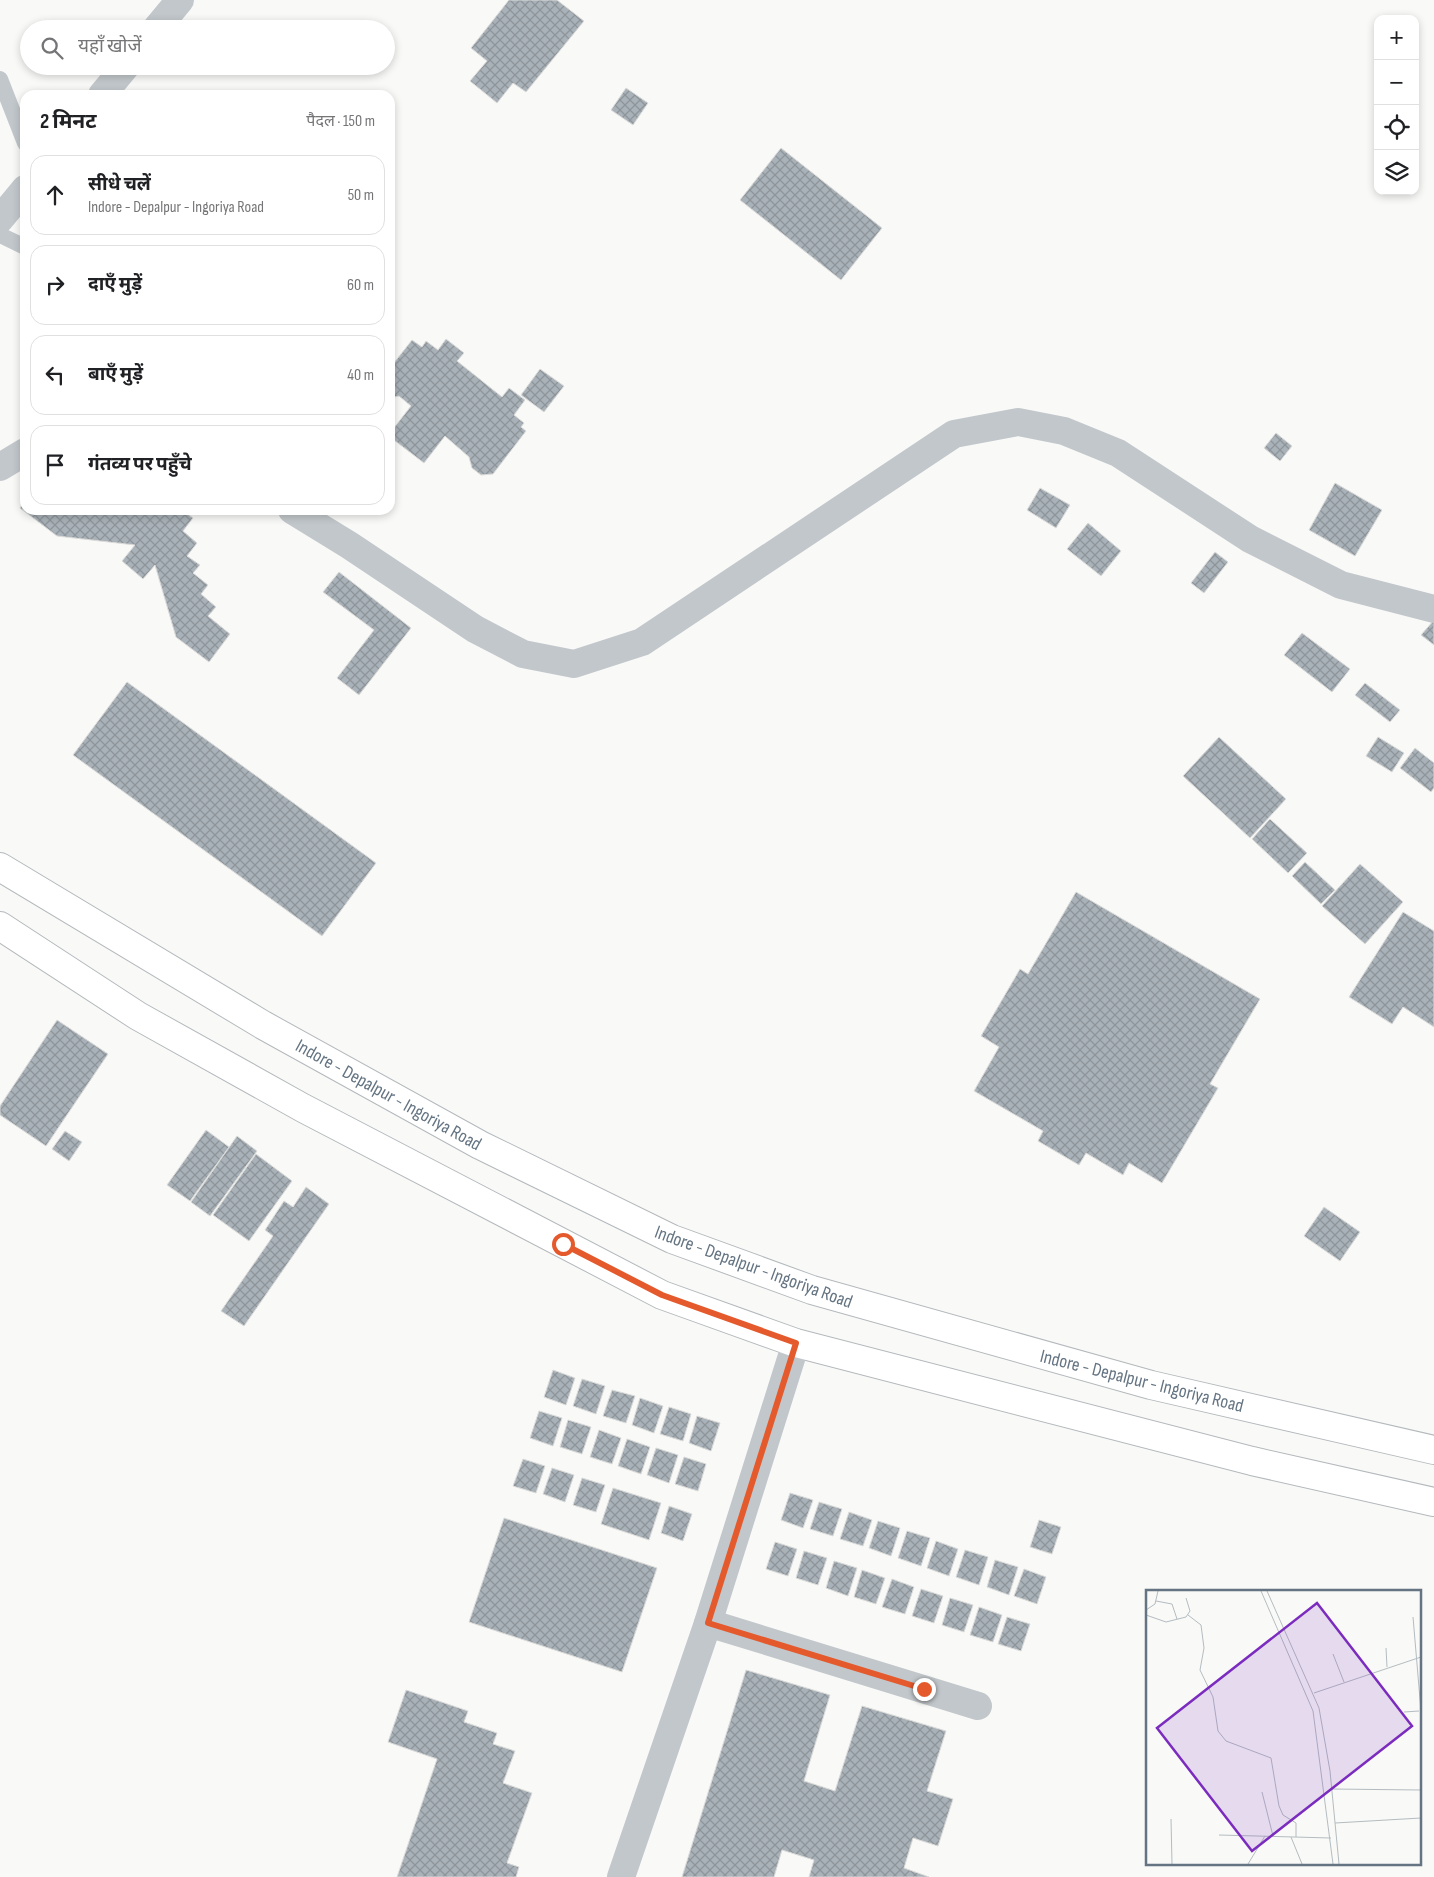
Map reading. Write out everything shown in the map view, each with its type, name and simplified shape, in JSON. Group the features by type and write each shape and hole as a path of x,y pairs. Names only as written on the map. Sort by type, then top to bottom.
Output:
{"main road":[{"name":"Indore - Depalpur - Ingoriya Road","path":"0,867 263,1024 480,1145 672,1239 812,1290 1132,1379 1434,1450"},
{"path":"1,930 138,1016 303,1108 662,1295 796,1343 1252,1461 1434,1502"}],"street":[{"path":"163,20 180,0"},
{"path":"106,90 119,75"},
{"path":"0,220 20,195"},
{"path":"300,515 349,545 475,629 523,654 574,664 642,642 954,434 1018,422 1064,431 1118,453 1250,538 1341,584 1434,609"},
{"path":"0,467 20,455"},
{"path":"621,1877 708,1623 796,1343"},
{"path":"708,1623 978,1706"}],"lane":[{"path":"0,79 20,130"},
{"path":"0,235 20,245"}],"building":[{"path":"509,0 557,0 584,21 526,92 513,83 497,103 470,81 487,61 471,48"},
{"path":"626,88 648,103 633,125 611,110"},
{"path":"781,148 882,228 841,280 740,200"},
{"path":"446,339 464,353 457,361 502,397 509,388 525,400 514,415 524,423 521,427 526,431 493,474 481,475 472,468 469,457 445,436 424,463 395,441 395,427 411,406 399,396 395,397 395,362 412,340 422,347 426,341 438,350"},
{"path":"540,369 564,386 544,412 521,395"},
{"path":"1276,433 1292,446 1280,461 1264,448"},
{"path":"1335,483 1382,510 1355,556 1309,530"},
{"path":"1040,488 1070,505 1056,528 1027,510"},
{"path":"29,515 189,515 193,518 183,531 197,543 187,556 200,565 193,573 208,585 201,594 216,607 208,616 230,634 209,662 176,637 155,565 143,579 122,561 135,545 57,536"},
{"path":"1088,523 1121,551 1101,576 1067,549"},
{"path":"1215,552 1228,562 1204,593 1191,583"},
{"path":"339,572 411,628 359,695 337,678 374,630 323,592"},
{"path":"1434,620 1434,645 1421,635"},
{"path":"1302,633 1350,669 1332,692 1284,655"},
{"path":"127,682 376,863 322,936 73,755"},
{"path":"1365,683 1400,710 1390,722 1355,695"},
{"path":"1219,737 1286,799 1250,838 1183,776"},
{"path":"1378,737 1404,753 1392,772 1366,756"},
{"path":"1415,748 1434,763 1434,788 1431,792 1400,768"},
{"path":"1270,819 1307,853 1288,873 1252,839"},
{"path":"1305,862 1335,890 1321,904 1292,876"},
{"path":"1360,864 1403,902 1365,944 1322,906"},
{"path":"1076,892 1260,999 1210,1084 1218,1088 1162,1183 1129,1163 1123,1175 1086,1153 1079,1165 1038,1141 1043,1131 974,1091 999,1047 981,1036 1020,969 1028,974"},
{"path":"1403,912 1434,931 1434,1027 1403,1007 1392,1024 1349,997"},
{"path":"57,1020 108,1054 46,1146 0,1115 0,1106"},
{"path":"206,1130 229,1147 190,1201 167,1185"},
{"path":"65,1131 82,1142 69,1161 52,1149"},
{"path":"237,1136 257,1151 210,1216 191,1202"},
{"path":"256,1154 292,1181 249,1241 213,1215"},
{"path":"306,1187 329,1204 244,1326 221,1311 273,1236 265,1230 284,1201 293,1207"},
{"path":"1324,1207 1360,1232 1340,1261 1304,1236"},
{"path":"553,1370 575,1378 566,1405 544,1397"},
{"path":"582,1379 605,1386 596,1414 573,1406"},
{"path":"612,1390 635,1396 626,1423 603,1416"},
{"path":"640,1398 663,1406 654,1433 632,1425"},
{"path":"669,1407 691,1414 683,1441 660,1434"},
{"path":"539,1411 562,1418 553,1446 530,1438"},
{"path":"697,1416 720,1423 711,1451 689,1443"},
{"path":"568,1420 591,1427 582,1454 560,1447"},
{"path":"599,1430 621,1438 612,1464 590,1457"},
{"path":"627,1439 650,1447 641,1474 618,1466"},
{"path":"656,1448 678,1455 669,1483 647,1475"},
{"path":"684,1457 706,1464 698,1491 675,1484"},
{"path":"523,1459 545,1466 536,1493 513,1486"},
{"path":"552,1468 574,1475 565,1502 543,1494"},
{"path":"582,1478 605,1485 596,1512 573,1505"},
{"path":"613,1488 661,1503 649,1540 601,1524"},
{"path":"790,1493 813,1500 803,1528 781,1520"},
{"path":"819,1502 842,1509 833,1536 810,1529"},
{"path":"669,1506 692,1514 683,1541 661,1533"},
{"path":"849,1512 872,1520 863,1546 840,1539"},
{"path":"504,1518 657,1568 622,1672 469,1622"},
{"path":"1039,1520 1061,1527 1052,1554 1030,1547"},
{"path":"878,1521 900,1528 891,1556 869,1548"},
{"path":"907,1531 930,1538 921,1566 898,1558"},
{"path":"936,1541 958,1549 949,1576 927,1568"},
{"path":"775,1542 797,1549 788,1576 766,1569"},
{"path":"965,1550 988,1557 979,1585 956,1577"},
{"path":"804,1551 827,1558 818,1585 796,1578"},
{"path":"995,1560 1018,1567 1009,1595 987,1587"},
{"path":"834,1561 857,1568 848,1596 826,1588"},
{"path":"1024,1569 1046,1577 1037,1604 1014,1596"},
{"path":"862,1570 885,1578 876,1604 854,1597"},
{"path":"892,1579 914,1587 905,1614 882,1607"},
{"path":"921,1589 943,1596 934,1623 912,1616"},
{"path":"950,1598 973,1605 964,1632 942,1625"},
{"path":"979,1607 1002,1615 993,1642 970,1635"},
{"path":"1007,1617 1030,1624 1021,1651 998,1644"},
{"path":"746,1670 830,1695 804,1781 835,1791 862,1706 946,1731 927,1791 953,1799 938,1846 913,1838 904,1868 929,1877 809,1877 814,1860 782,1850 774,1877 682,1877"},
{"path":"406,1690 468,1711 464,1722 497,1733 493,1744 515,1751 503,1783 532,1793 507,1863 519,1867 516,1877 397,1877 437,1759 388,1742"}],"route":[{"path":"563,1244 662,1295 796,1343 708,1623 924,1689"}]}
